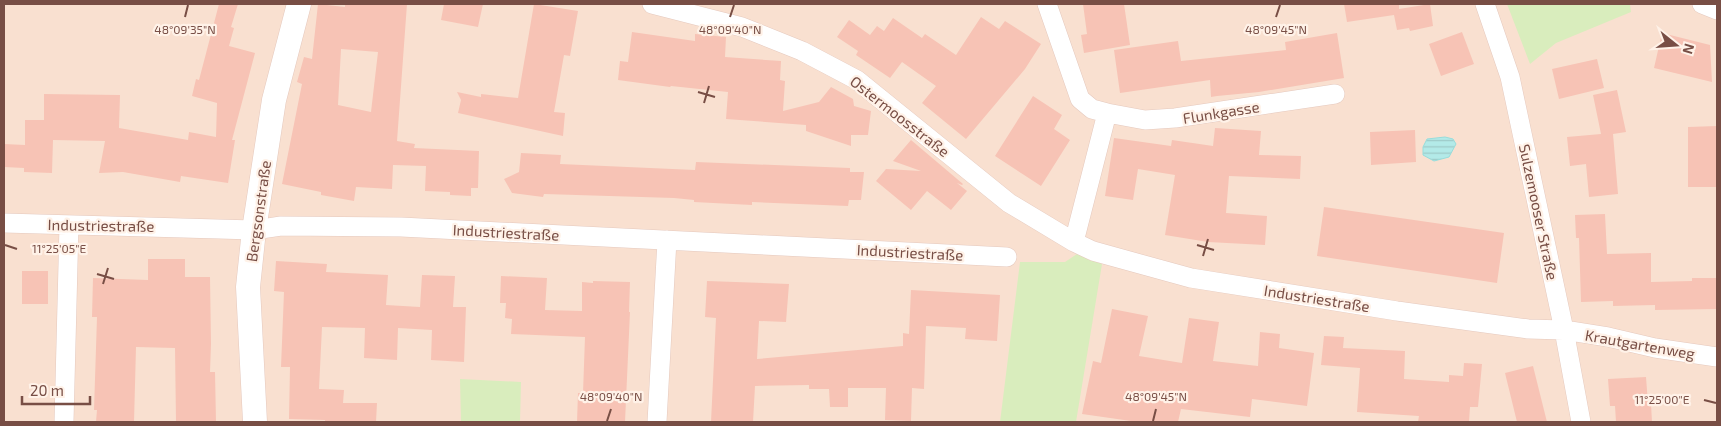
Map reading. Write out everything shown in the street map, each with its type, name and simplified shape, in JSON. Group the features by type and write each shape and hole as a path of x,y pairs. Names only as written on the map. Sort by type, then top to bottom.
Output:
{"street":[{"name":"Bergsonstraße","path":"255,422 248,286 254,230 274,100 299,4"},
{"name":"Ostermoosstraße","path":"652,4 742,27 802,50 857,80 1009,203 1074,242"},
{"name":"Flunkgasse","path":"1047,4 1080,99 1092,108 1107,113 1145,120 1175,118 1335,94"},
{"name":"Sulzemooser Straße","path":"1485,4 1510,77 1564,330 1581,422"},
{"path":"1702,4 1717,10"},
{"path":"1074,242 1107,113"},
{"name":"Industriestraße","path":"4,223 254,230 281,226 401,226 1007,257"},
{"path":"64,422 69,225"},
{"path":"657,422 667,240"},
{"name":"Industriestraße","path":"1074,242 1094,250 1191,278 1397,311 1528,329 1564,330"},
{"name":"Krautgartenweg","path":"1564,330 1608,337 1655,348 1717,357"}],"shaded area":[{"path":"4,4 1717,4 1717,422 4,422"}],"green space":[{"path":"1507,4 1630,4 1631,12 1556,43 1530,64"},
{"path":"1080,252 1102,264 1076,422 1000,422 1020,262 1065,262"},
{"path":"460,379 521,382 520,422 461,422"}],"water":[{"path":"1445,137 1453,139 1456,144 1449,157 1434,161 1423,155 1423,147 1427,139"}],"building":[{"path":"219,4 238,4 231,27 234,28 229,46 255,53 232,140 235,140 228,183 181,176 180,182 123,172 99,173 105,141 53,140 52,173 24,172 24,168 4,167 4,144 25,145 25,120 44,120 44,94 120,95 119,128 188,140 189,132 216,137 217,103 192,96 196,79 199,80"},
{"path":"318,4 345,7 345,4 407,4 397,141 415,144 414,148 479,151 478,188 471,188 471,196 450,195 450,192 425,191 426,166 393,165 392,189 356,187 354,201 321,195 321,192 282,184 302,84 297,82 304,57 312,59","holes":["341,49 378,52 371,112 338,105"]},
{"path":"444,4 483,4 478,27 441,20"},
{"path":"534,4 578,11 570,56 564,55 554,112 565,113 563,136 458,113 461,100 457,92 481,97 481,94 518,98"},
{"path":"1083,4 1124,4 1130,45 1084,53 1081,35 1087,34"},
{"path":"1344,4 1399,4 1399,9 1430,4 1433,26 1410,31 1409,28 1397,30 1394,15 1347,22"},
{"path":"981,17 999,29 1005,21 1041,44 1025,69 966,139 922,103 936,86 902,62 890,78 856,55 858,51 837,37 849,20 870,35 877,26 884,31 893,18 922,38 925,34 956,55"},
{"path":"632,32 695,41 695,34 726,37 725,57 781,61 780,80 785,81 783,111 819,102 831,87 853,99 854,106 871,111 868,135 851,135 851,146 806,131 806,125 726,119 728,92 618,80 620,61 628,62"},
{"path":"1462,32 1474,64 1441,76 1429,44"},
{"path":"1337,33 1344,78 1259,92 1211,97 1210,80 1120,93 1114,50 1178,41 1181,61 1286,50 1285,42"},
{"path":"1662,33 1710,45 1712,82 1654,68"},
{"path":"1597,59 1604,88 1559,99 1552,69"},
{"path":"1617,90 1626,132 1613,134 1618,194 1589,197 1586,164 1570,166 1567,137 1601,134 1593,95"},
{"path":"1033,96 1062,115 1054,129 1070,140 1041,186 995,156"},
{"path":"1717,126 1717,187 1688,187 1688,127"},
{"path":"1215,128 1261,131 1259,155 1301,156 1300,179 1229,176 1226,213 1267,216 1265,245 1208,242 1165,235 1175,175 1138,169 1133,200 1105,196 1114,138 1171,146 1172,140 1213,146"},
{"path":"1415,130 1416,162 1371,165 1370,132"},
{"path":"911,140 963,184 957,183 967,191 951,210 927,191 911,210 876,181 886,169 921,171 893,161"},
{"path":"521,153 561,155 560,164 695,170 696,162 850,168 850,172 864,172 861,200 849,200 848,206 752,202 752,205 694,202 694,200 674,198 544,194 543,197 512,193 504,179 519,172"},
{"path":"1324,207 1504,233 1497,283 1317,256"},
{"path":"1605,214 1607,254 1651,253 1651,282 1692,281 1692,278 1717,278 1717,309 1655,310 1655,305 1613,306 1613,301 1581,302 1579,238 1576,238 1575,215"},
{"path":"148,259 185,259 185,277 210,277 210,372 215,372 216,422 176,422 175,348 136,347 134,422 96,422 97,410 94,410 97,317 92,317 93,278 148,280"},
{"path":"276,261 327,264 326,272 388,275 386,305 420,307 422,275 455,276 453,307 466,307 464,362 431,360 432,330 398,328 397,360 364,358 365,328 322,327 319,389 344,390 343,403 377,403 376,422 325,422 325,420 289,419 290,367 281,367 284,292 274,291"},
{"path":"22,271 48,271 48,304 22,304"},
{"path":"501,276 547,278 545,310 582,311 582,282 630,282 625,422 577,422 578,393 583,393 585,337 511,334 512,319 505,318 506,303 500,303"},
{"path":"707,281 789,284 786,322 759,321 757,359 903,346 903,333 909,334 911,290 1000,295 997,341 965,339 966,328 926,326 924,389 912,388 911,421 885,420 886,388 848,388 848,407 830,407 829,389 809,389 809,385 755,386 753,422 711,422 716,318 705,317"},
{"path":"1112,309 1148,316 1139,356 1182,363 1189,318 1219,322 1213,361 1258,366 1260,332 1280,334 1279,348 1314,353 1307,406 1252,399 1250,417 1181,409 1178,422 1138,422 1082,414 1093,361 1101,363"},
{"path":"1324,336 1344,337 1343,348 1405,351 1404,379 1449,382 1449,375 1463,376 1464,363 1482,364 1478,407 1470,407 1469,422 1418,422 1419,416 1357,412 1360,368 1321,365"},
{"path":"1533,366 1547,422 1517,422 1505,373"},
{"path":"1646,377 1648,404 1651,404 1652,422 1616,422 1615,406 1610,406 1608,379"}]}
